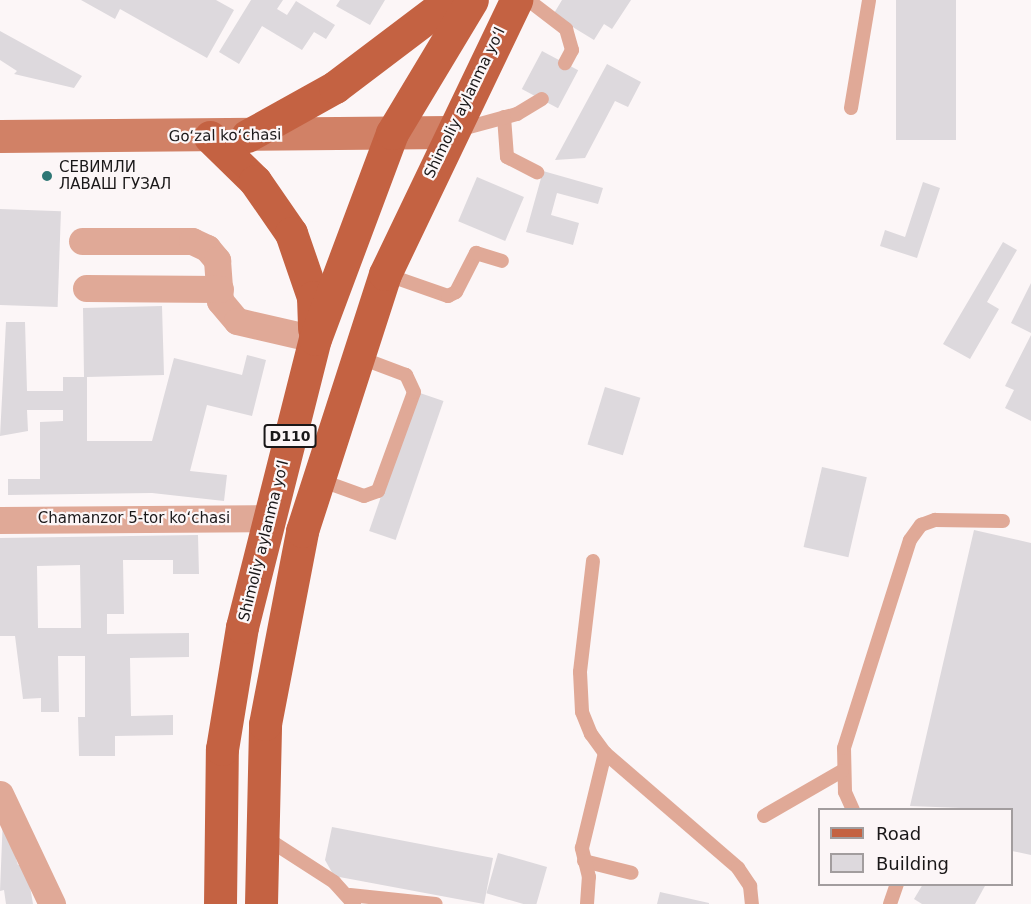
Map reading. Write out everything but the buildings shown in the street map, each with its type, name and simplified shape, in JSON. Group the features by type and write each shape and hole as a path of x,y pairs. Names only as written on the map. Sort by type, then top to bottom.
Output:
{"main road":[{"path":"247,136 334,87 450,0"},
{"name":"Shimoliy aylanma yoʻl","path":"220,904 222,749 242,627 315,339 392,133 472,0"},
{"name":"Shimoliy aylanma yoʻl","path":"261,904 265,724 302,531 385,274 450,132 516,0"},
{"name":"Goʻzal koʻchasi","path":"0,136 210,137 450,132"},
{"path":"210,137 255,181 291,233 313,297 315,339"}],"street":[{"path":"82,241 192,241 207,248 217,260 220,301 237,321 315,339"},
{"path":"86,288 220,289"},
{"name":"Chamanzor 5-tor koʻchasi","path":"0,520 269,518"},
{"path":"0,794 52,904"}],"lane":[{"path":"528,0 566,29 572,50 565,63"},
{"path":"851,108 869,0"},
{"path":"450,132 531,108 542,99"},
{"path":"504,117 507,157 537,172"},
{"path":"385,274 448,296 456,292 476,253 502,261"},
{"path":"317,479 363,496 378,491 414,392 406,375 357,357"},
{"path":"853,808 842,771 844,748 910,540 921,525 935,519 1003,521"},
{"path":"593,561 580,672 581,702 591,734 605,753 738,868 750,886 752,904"},
{"path":"587,904 589,877 582,848 605,753"},
{"path":"764,816 842,771"},
{"path":"262,835 352,900 436,904"},
{"path":"584,861 632,873"},
{"path":"890,904 897,886"}],"place":[{"name":"СЕВИМЛИ ЛАВАШ ГУЗАЛ","path":"47,176"}]}
